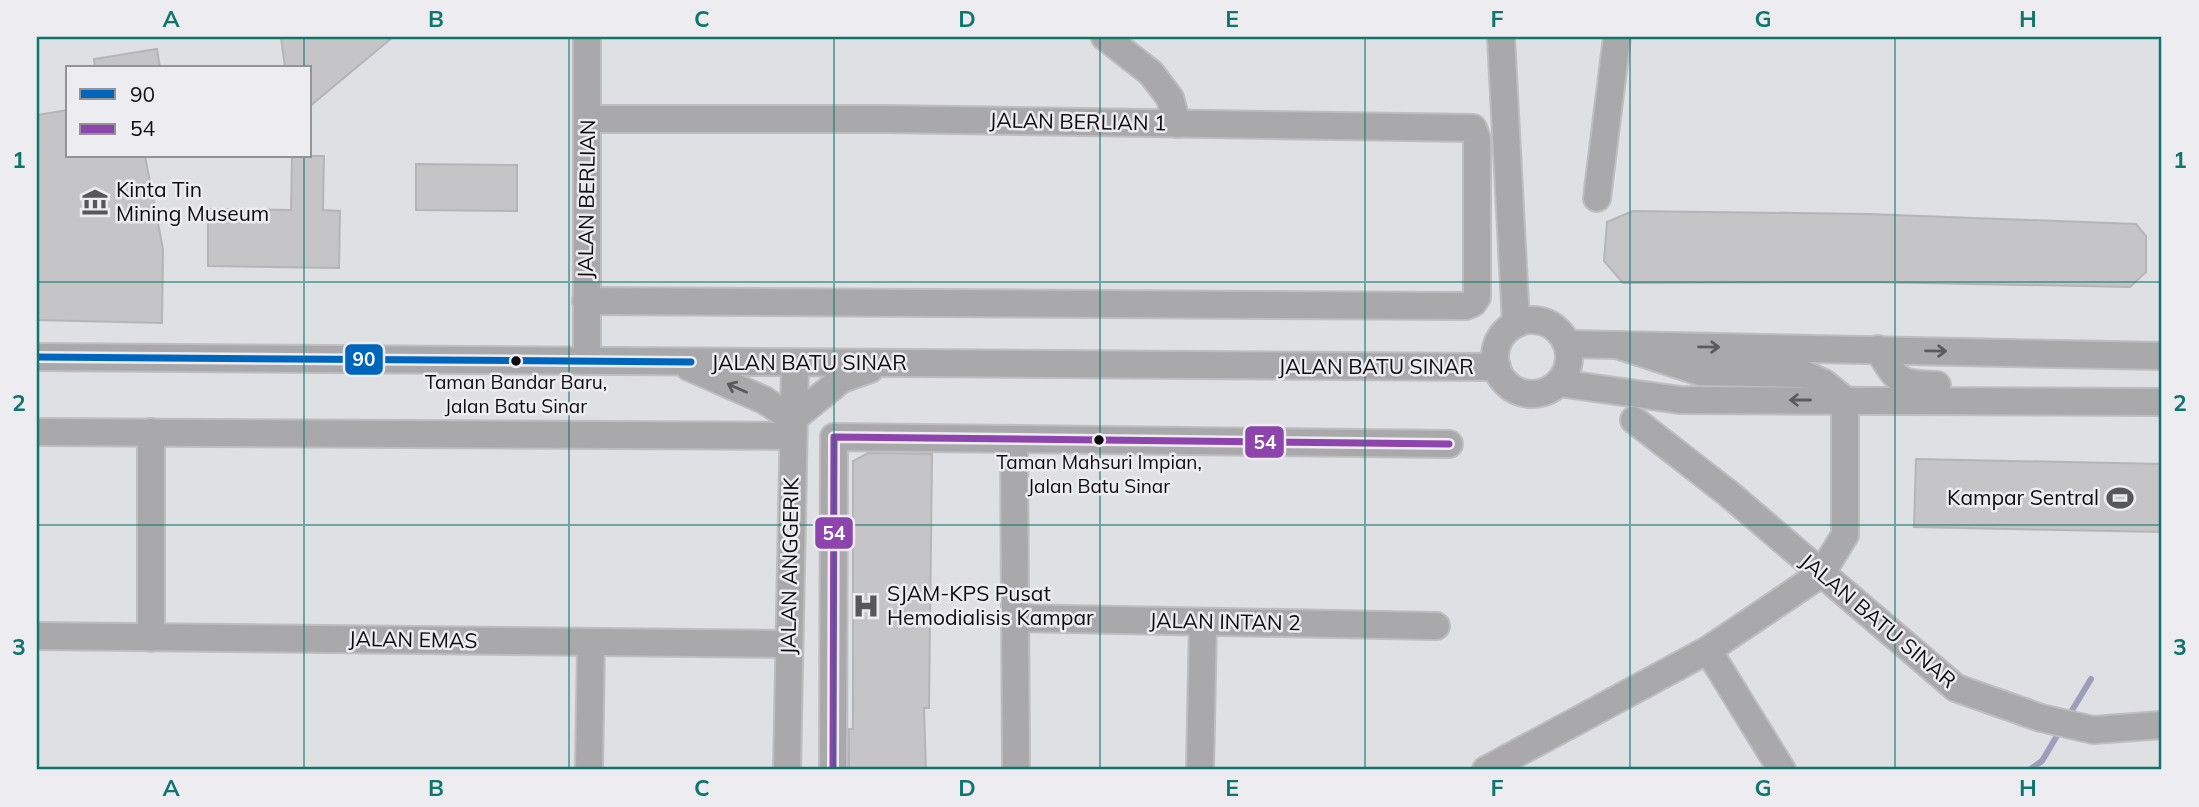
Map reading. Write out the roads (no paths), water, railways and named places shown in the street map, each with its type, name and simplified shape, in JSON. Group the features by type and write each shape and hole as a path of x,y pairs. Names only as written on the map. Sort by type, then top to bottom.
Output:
{"street":[{"name":"JALAN BERLIAN","path":"587,37 587,361"},
{"path":"1105,37 1150,73 1170,98 1177,124"},
{"path":"1501,37 1516,324"},
{"path":"1597,198 1617,37"},
{"name":"JALAN BERLIAN 1","path":"586,301 1466,306 1473,303 1477,297 1478,221 1477,139 1473,128 887,119 588,119"},
{"path":"1528,321 1552,326 1567,344 1569,365 1559,383 1548,391 1523,393 1511,388 1502,379 1495,357 1501,338 1516,324 1528,321"},
{"path":"1567,344 2162,356"},
{"path":"1486,770 1708,650 1821,574 1845,535 1844,400 1824,383 1804,374 1700,372 1617,345"},
{"path":"1878,349 1895,377 1909,384 2018,387 2077,401"},
{"name":"JALAN BATU SINAR","path":"37,357 1497,367"},
{"path":"677,362 764,400 793,428"},
{"name":"JALAN ANGGERIK","path":"787,770 794,363"},
{"path":"37,432 793,428 842,379 884,363"},
{"path":"1559,383 1680,400 2162,402"},
{"name":"JALAN BATU SINAR","path":"1634,420 1729,494 1956,688 2041,718 2093,730 2162,725"},
{"path":"151,432 151,638"},
{"path":"833,770 834,437 1449,444"},
{"path":"1014,439 1016,770"},
{"name":"JALAN INTAN 2","path":"1015,618 1436,626"},
{"path":"1199,770 1203,622"},
{"name":"JALAN EMAS","path":"37,636 788,644"},
{"path":"589,770 590,642"},
{"path":"1708,650 1782,770"},
{"path":"787,718 832,718"}],"waterway":[{"path":"2068,717 2091,679"},
{"path":"2029,770 2042,761 2061,729"}],"place":[{"name":"Kinta Tin Mining Museum","path":"95,202"},
{"name":"Taman Bandar Baru, Jalan Batu Sinar","path":"516,361"},
{"name":"Taman Mahsuri Impian, Jalan Batu Sinar","path":"1099,440"},
{"name":"Kampar Sentral","path":"2120,498"},
{"name":"SJAM-KPS Pusat Hemodialisis Kampar","path":"866,606"}]}
